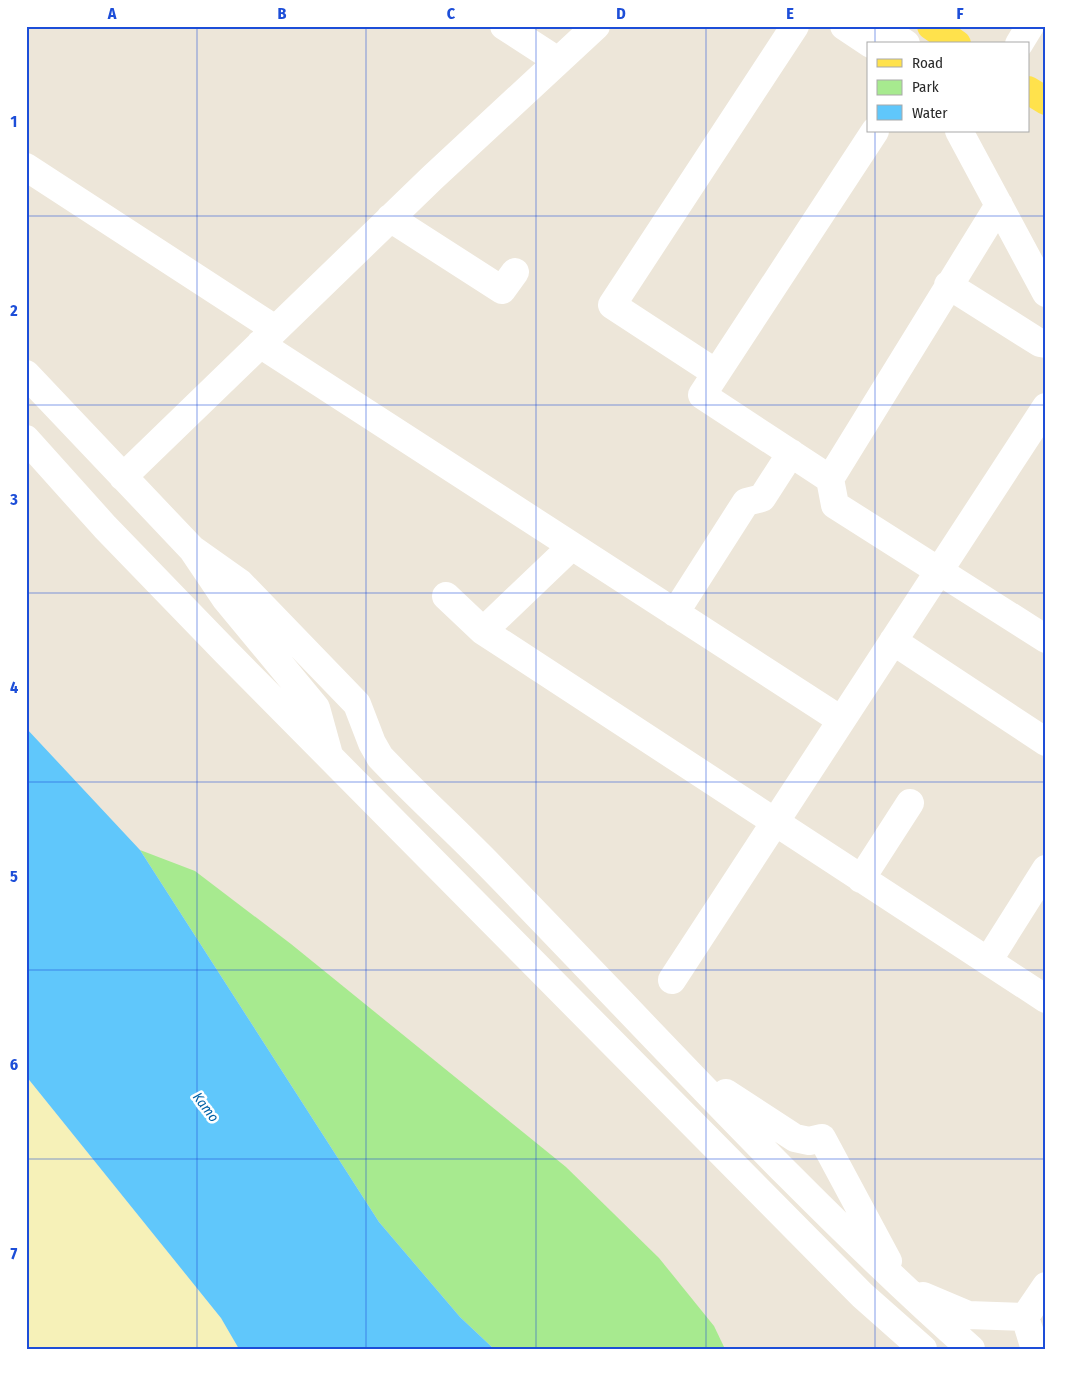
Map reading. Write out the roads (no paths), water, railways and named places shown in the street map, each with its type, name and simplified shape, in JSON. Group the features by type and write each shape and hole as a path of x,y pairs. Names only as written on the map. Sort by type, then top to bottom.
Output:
{"main road":[{"path":"930,26 954,42"},
{"path":"1030,91 1046,101"}],"street":[{"path":"504,26 558,61"},
{"path":"123,477 390,218 596,26"},
{"path":"716,373 612,305 795,26"},
{"path":"844,26 868,42"},
{"path":"879,26 903,42"},
{"path":"1020,42 1030,26"},
{"path":"830,479 702,395 874,132"},
{"path":"960,132 1046,293"},
{"path":"26,167 267,337 572,546 841,720"},
{"path":"999,205 830,479 835,506 940,570 1046,639"},
{"path":"390,218 502,290 514,272"},
{"path":"948,285 1040,344 1046,344"},
{"path":"26,374 192,549 225,598 316,708 329,756"},
{"path":"672,980 1046,407"},
{"path":"26,439 105,527 329,756 862,1295 923,1349"},
{"path":"675,613 746,502 762,498 791,453"},
{"path":"484,631 572,546"},
{"path":"192,549 240,583 357,704 380,758 490,866 681,1064 900,1286 971,1349"},
{"path":"446,596 484,631 1046,999"},
{"path":"893,641 1046,742"},
{"path":"861,878 910,803"},
{"path":"988,961 1046,868"},
{"path":"681,1064 794,1138 809,1141 822,1138 900,1286 968,1316 1025,1317"},
{"path":"1025,1317 1046,1286"},
{"path":"1025,1317 1035,1349"}],"water":[{"name":"Kamo","path":"26,728 140,850 379,1222 460,1317 494,1349 239,1349 221,1318 26,1076"}]}
